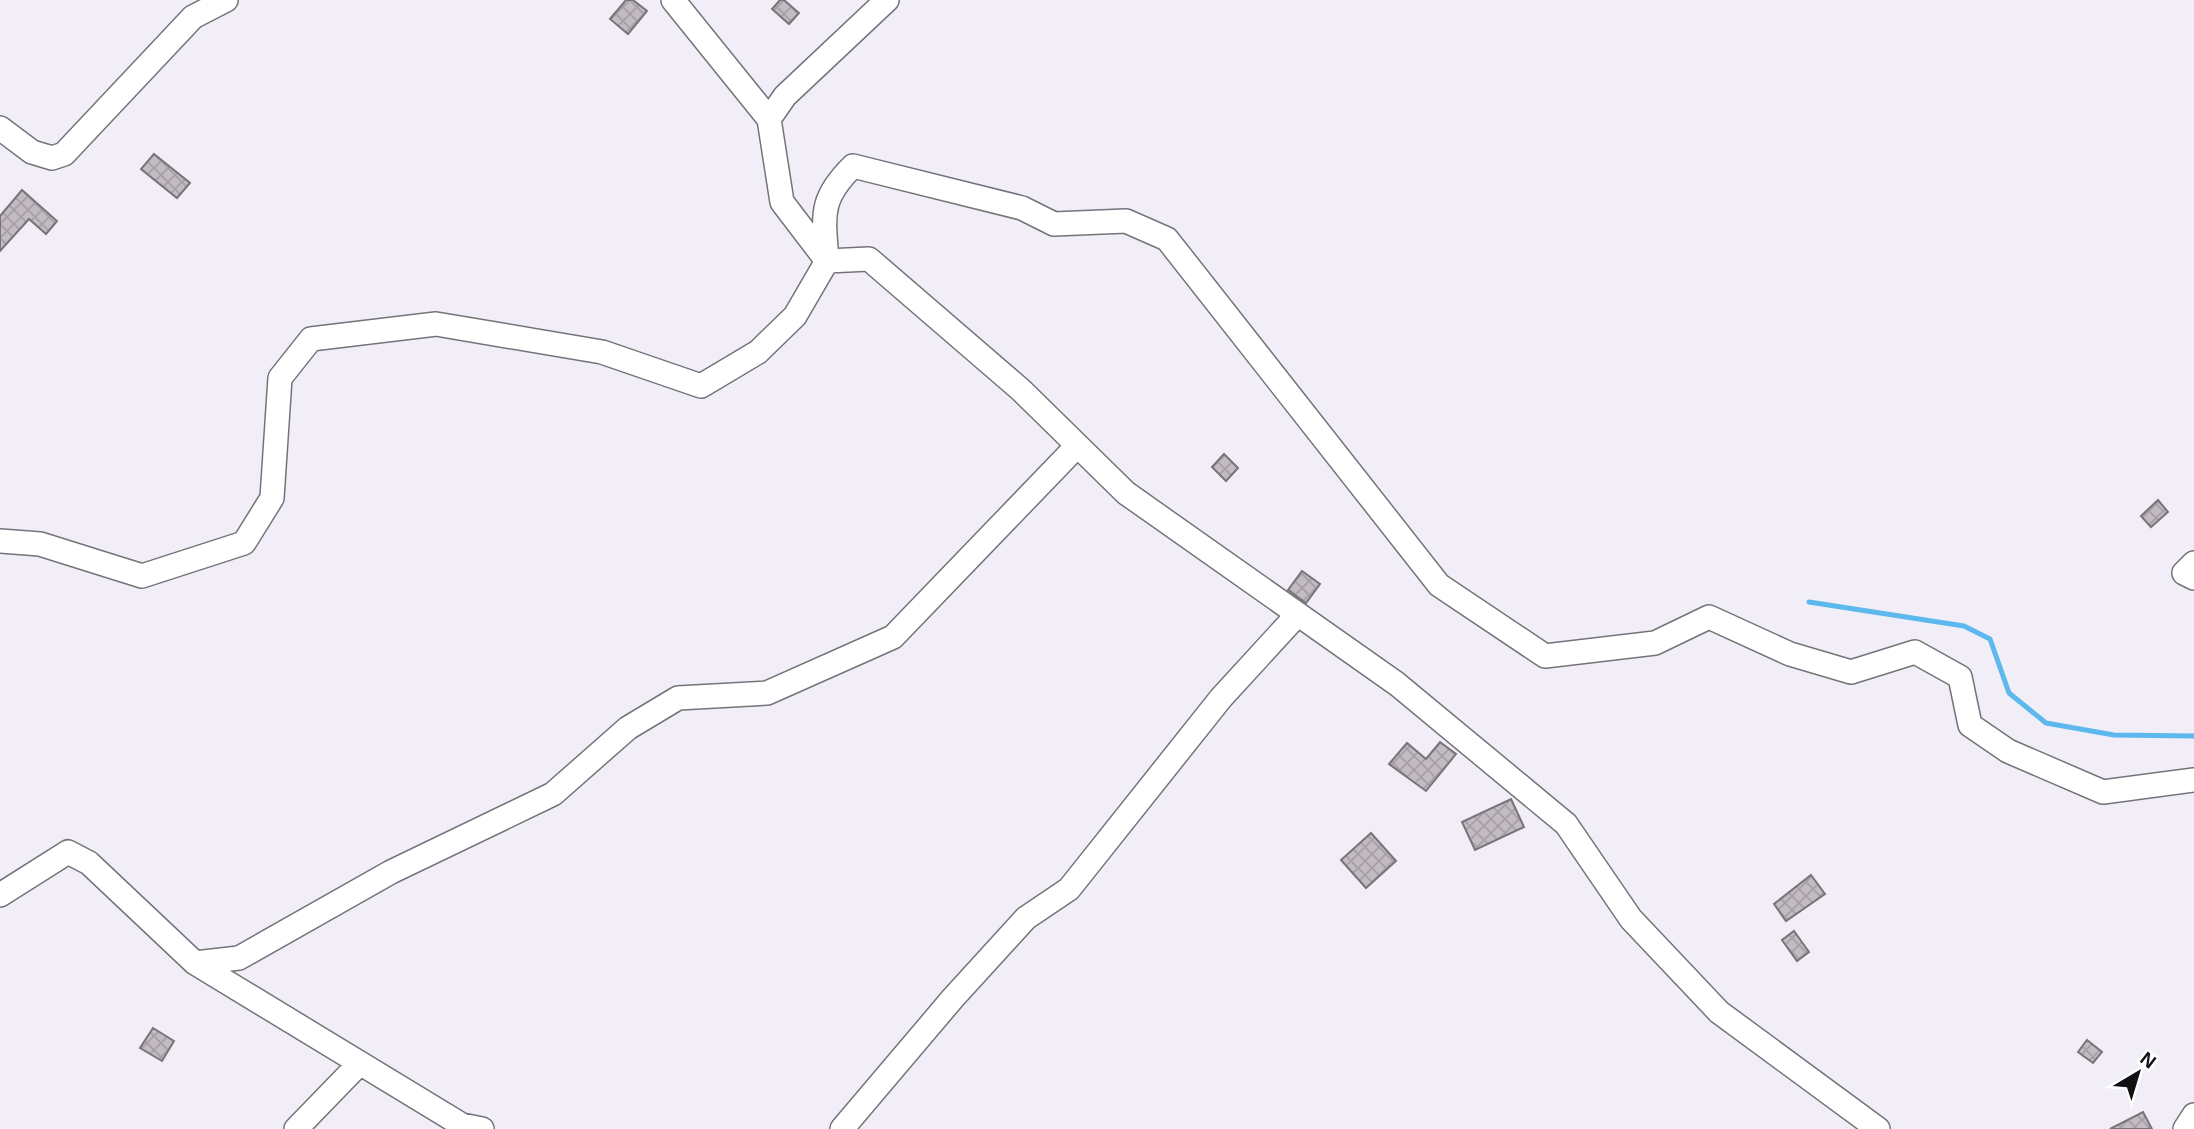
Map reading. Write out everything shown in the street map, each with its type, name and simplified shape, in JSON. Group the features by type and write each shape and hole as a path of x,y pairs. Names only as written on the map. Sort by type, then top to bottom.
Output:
{"street":[{"path":"2,132 32,152 52,158 64,154 193,17 226,0"},
{"path":"673,0 769,119 782,202 827,261"},
{"path":"769,119 785,96 887,0"},
{"path":"0,541 40,544 142,576 244,543 272,498 280,378 311,339 436,324 603,352 701,387 758,352 795,316 827,261 824,212 838,181 853,166 1022,208 1054,224 1126,221 1167,239 1439,585 1545,656 1655,643 1709,617 1790,654 1851,672 1914,652 1960,677 1970,725 2008,751 2103,792 2194,780"},
{"path":"827,261 869,259 1021,390 1126,493 1397,684 1566,824 1631,919 1719,1012 1878,1129"},
{"path":"195,963 239,958 391,872 553,794 628,728 678,698 767,693 893,637 1077,446"},
{"path":"2194,563 2183,573 2194,578"},
{"path":"842,1129 953,998 1026,918 1069,889 1221,698 1298,614"},
{"path":"0,895 68,852 89,863 195,963 359,1065 462,1125 482,1129"},
{"path":"296,1129 359,1065"},
{"path":"2185,1129 2194,1115"}],"building":[{"path":"626,0 633,0 647,11 628,34 610,19"},
{"path":"780,0 784,0 799,13 789,24 772,9"},
{"path":"154,154 190,183 177,198 141,169"},
{"path":"22,190 57,221 46,234 29,219 0,251 0,216"},
{"path":"1224,454 1238,468 1226,481 1212,467"},
{"path":"2158,500 2168,512 2151,527 2141,516"},
{"path":"1302,571 1320,584 1306,603 1288,590"},
{"path":"1440,742 1456,754 1426,791 1389,764 1407,743 1426,759"},
{"path":"1511,799 1524,827 1475,850 1462,822"},
{"path":"1371,833 1396,861 1366,888 1341,860"},
{"path":"1811,875 1825,894 1786,921 1774,904"},
{"path":"1794,931 1809,952 1797,961 1782,940"},
{"path":"153,1028 174,1041 162,1061 140,1048"},
{"path":"2087,1040 2102,1052 2093,1063 2078,1052"},
{"path":"2143,1112 2152,1129 2110,1129"}],"waterway":[{"path":"1809,602 1964,626 1990,639 2009,693 2046,723 2114,735 2194,736"}]}
